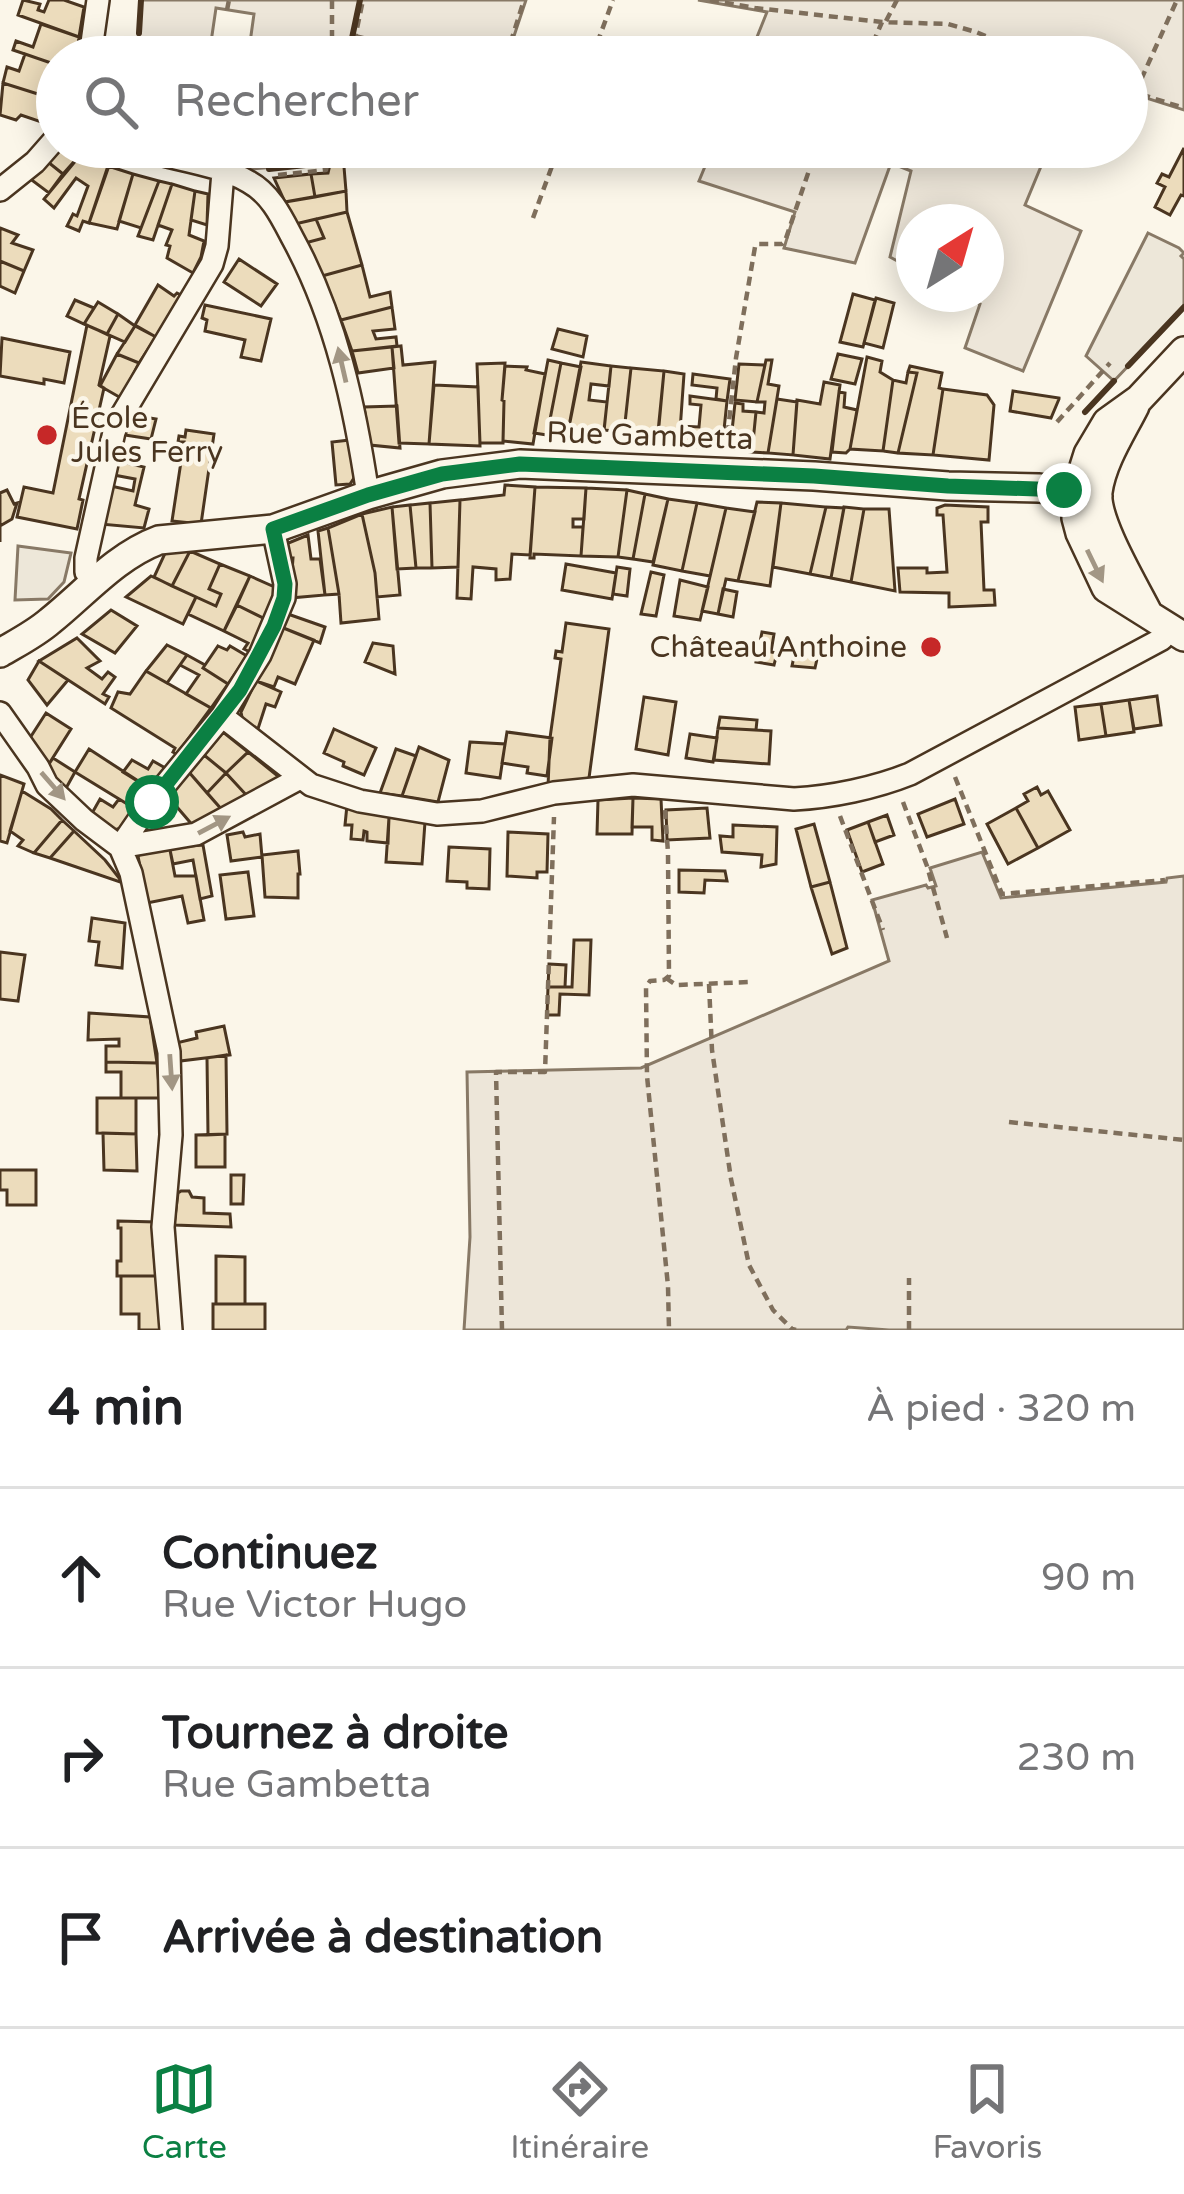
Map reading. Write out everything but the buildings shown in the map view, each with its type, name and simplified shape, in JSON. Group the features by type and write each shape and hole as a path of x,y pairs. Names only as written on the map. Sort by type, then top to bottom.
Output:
{"street":[{"path":"93,36 98,0"},
{"path":"0,190 36,161"},
{"path":"209,168 245,179 264,194 303,257 336,340 361,443 368,495"},
{"path":"0,652 44,627 95,582 86,572 86,558 114,432 212,264 223,172"},
{"path":"222,716 311,785 360,801 442,814 482,811 610,786 665,786 794,799 895,780 1162,639 1167,627 1086,494 1088,454 1106,422 1138,399 1184,351"},
{"name":"Rue Gambetta","path":"95,582 126,557 159,540 273,529 442,474 520,464 1086,494"},
{"path":"120,848 222,716 260,655 284,598 273,529"},
{"path":"0,712 47,785 120,848 135,890 169,1052 171,1135 164,1227 171,1330"},
{"path":"120,848 196,834 299,778"}],"path":[{"path":"227,10 229,0"},
{"path":"332,0 332,36"},
{"path":"356,36 363,0"},
{"path":"513,36 524,0"},
{"path":"600,36 613,0"},
{"path":"710,0 884,22 948,24 986,36"},
{"path":"755,8 759,0"},
{"path":"877,36 897,0"},
{"path":"1148,58 1177,0"},
{"path":"1148,97 1184,108"},
{"path":"262,168 263,176 326,168"},
{"path":"533,218 551,168"},
{"path":"726,473 736,358 755,247 782,244 810,168"},
{"path":"1058,422 1110,363"},
{"path":"946,755 1002,894 1165,880"},
{"path":"895,780 928,866 947,938"},
{"path":"665,786 669,976 650,981 646,987 647,1076 669,1330"},
{"path":"502,1330 496,1072 545,1072 554,794"},
{"path":"832,794 883,929"},
{"path":"666,978 676,985 749,982"},
{"path":"709,984 712,1050 749,1264 773,1310 796,1330"},
{"path":"1010,1122 1184,1140"},
{"path":"909,1278 909,1330"}],"shaded area":[{"path":"141,0 526,0 514,36 251,36 254,14 216,8 212,36 138,36"},
{"path":"698,0 1184,0 1184,110 1148,99 1148,36 757,36 767,12"},
{"path":"704,168 889,168 855,263 784,248 795,212 699,181"},
{"path":"904,168 1040,168 1025,205 1081,231 1023,371 965,348 977,312 1004,312 1004,204 903,204 911,171"},
{"path":"1148,233 1184,253 1184,307 1114,381 1086,356"},
{"path":"18,546 71,553 64,582 48,599 15,600"},
{"path":"982,852 1001,898 1166,882 1184,876 1184,1330 464,1330 470,1237 467,1072 641,1068 889,961 872,900 936,886 930,868"}],"wall":[{"path":"139,33 141,0"},
{"path":"352,36 360,0"},
{"path":"269,169 278,168"},
{"path":"1128,366 1184,307"},
{"path":"1085,412 1114,381"}],"place":[{"name":"École Jules Ferry","path":"47,435"},
{"name":"Château Anthoine","path":"931,647"}],"route":[{"path":"152,802 222,716 274,626 285,584 273,529 368,495 442,474 520,464 1064,490"}]}
